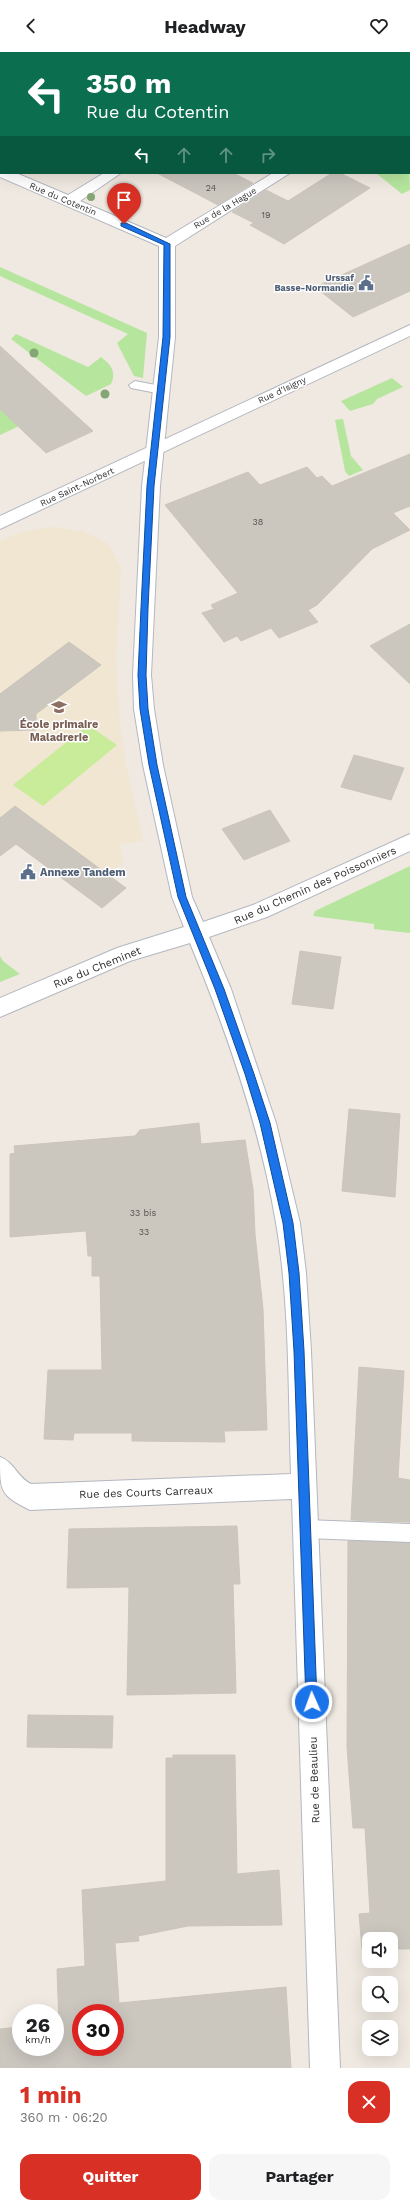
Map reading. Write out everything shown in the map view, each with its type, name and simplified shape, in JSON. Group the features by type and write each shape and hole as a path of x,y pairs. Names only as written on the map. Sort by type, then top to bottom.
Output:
{"street":[{"name":"Rue du Cotentin","path":"6,174 167,244"},
{"path":"69,201 112,174"},
{"name":"Rue de la Hague","path":"167,244 281,174"},
{"name":"Rue de Beaulieu","path":"167,244 167,337 151,486 144,608 142,675 144,702 153,765 179,885 220,989 261,1109 288,1223 294,1273 299,1351 325,2068"},
{"name":"Rue d'Isigny","path":"155,450 410,330"},
{"name":"Rue Saint-Norbert","path":"0,523 155,450"},
{"name":"Rue du Chemin des Poissonniers","path":"197,932 260,911 410,842"},
{"name":"Rue du Cheminet","path":"0,1008 124,954 197,932"},
{"name":"Rue des Courts Carreaux","path":"0,1469 14,1489 30,1497 304,1486"}],"lane":[{"path":"135,386 162,390"},
{"path":"306,1530 410,1533"}],"shaded area":[{"name":"École primaire Maladrerie","path":"53,527 82,531 108,544 121,567 116,659 120,726 126,765 143,841 120,844 123,863 114,870 111,868 106,873 15,806 0,818 0,541 21,532"}],"green space":[{"path":"377,174 409,174 410,190 402,194"},
{"path":"0,267 147,333 143,378 134,376 117,343 128,334 0,276"},
{"path":"16,334 88,367 101,357 112,368 113,379 111,384 86,396 11,339"},
{"path":"392,378 403,387 377,399 373,404 350,411 341,401"},
{"path":"52,394 64,405 0,435 0,409 6,414"},
{"path":"343,419 351,456 363,470 349,476 345,471 335,420"},
{"path":"88,725 117,745 43,806 13,785"},
{"path":"410,866 410,933 374,929 374,924 313,916 315,911"},
{"path":"0,956 3,961 20,974 0,982"}],"building":[{"path":"159,174 235,174 253,183 218,205"},
{"path":"330,174 342,174 370,188 284,244 250,225 254,223 232,212 266,190 288,201"},
{"name":"Urssaf Basse-Normandie","path":"410,244 410,291 353,317 315,287"},
{"path":"0,346 93,431 46,453 0,409"},
{"path":"410,454 410,506 393,513 410,530 372,549 317,605 308,610 318,622 279,638 271,628 241,641 237,636 224,642 202,613 214,609 211,605 238,593 165,505 248,472 260,485 307,467 317,478 322,476 332,486"},
{"path":"410,624 410,684 370,646"},
{"path":"69,642 101,665 36,714 36,730 0,731 0,694"},
{"path":"354,755 404,768 391,800 341,787"},
{"path":"15,806 126,888 102,908 16,844 0,856 0,818"},
{"path":"270,810 290,841 244,860 222,829"},
{"path":"300,951 341,957 333,1009 292,1004"},
{"path":"349,1109 400,1114 395,1197 342,1191"},
{"path":"199,1123 201,1144 245,1140 253,1189 255,1234 263,1309 267,1430 224,1431 225,1442 132,1441 132,1433 74,1433 73,1440 44,1439 48,1370 102,1370 100,1276 92,1276 92,1256 88,1256 86,1231 10,1237 10,1154 15,1153 14,1146 135,1136 140,1130"},
{"path":"359,1367 404,1371 398,1478 410,1480 410,1522 351,1520"},
{"path":"237,1526 240,1584 233,1584 236,1693 127,1695 129,1587 67,1588 69,1529"},
{"path":"348,1541 410,1543 410,1949 398,1949 398,1932 362,1932 362,1949 359,1914 370,1913 365,1828 353,1828 347,1747"},
{"path":"28,1715 113,1716 112,1748 27,1747"},
{"path":"173,1755 235,1755 237,1874 279,1870 282,1925 188,1926 138,1936 139,1941 115,1943 119,2003 286,1987 291,2068 0,2068 0,2029 12,2028 12,2056 64,2056 64,2004 58,2004 57,1969 85,1966 82,1890 166,1881 166,1758 173,1758"}],"place":[{"name":"Urssaf Basse-Normandie","path":"366,283"},
{"name":"École primaire Maladrerie","path":"59,707"},
{"name":"Annexe Tandem","path":"28,872"}],"route":[{"path":"124,224 167,244 167,337 151,486 144,608 142,675 144,709 153,765 182,897 220,989 250,1074 265,1123 288,1223 294,1273 299,1351 312,1702"}]}
